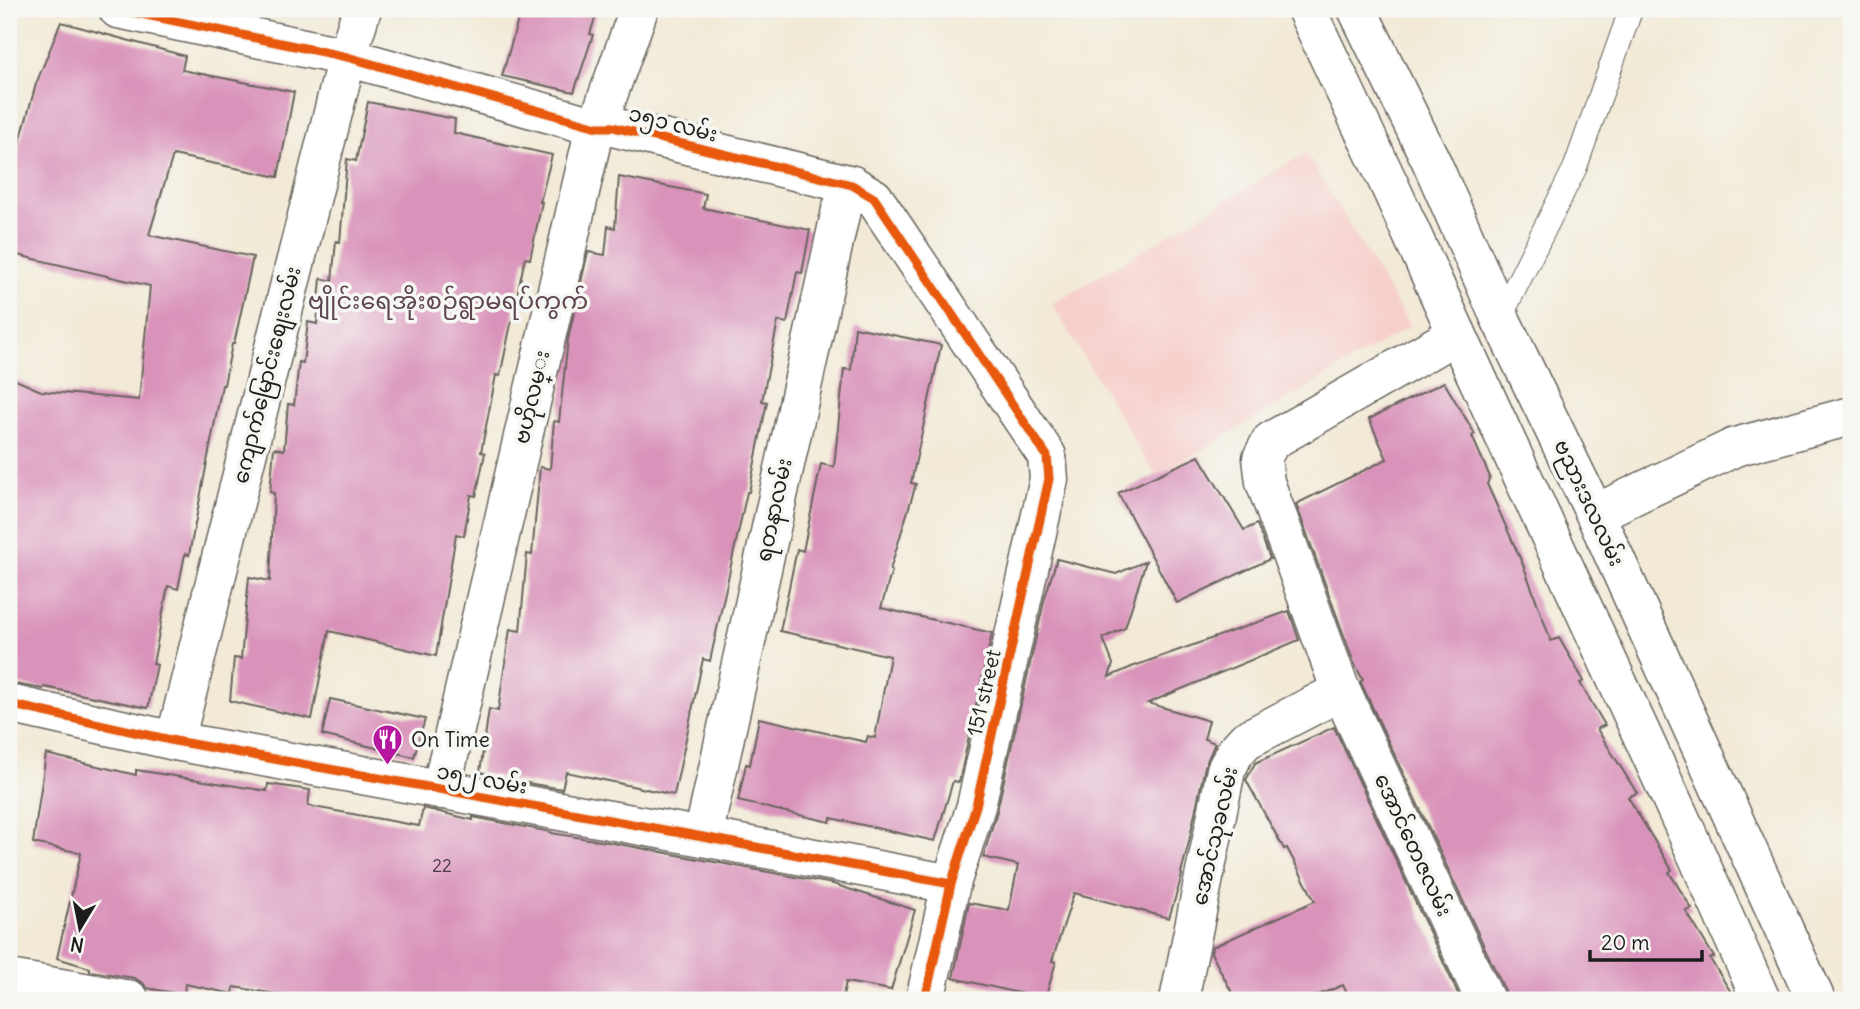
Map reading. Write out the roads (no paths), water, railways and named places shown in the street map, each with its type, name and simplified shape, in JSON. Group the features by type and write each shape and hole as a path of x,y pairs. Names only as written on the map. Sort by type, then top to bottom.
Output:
{"street":[{"name":"၁၅၁ လမ်း","path":"118,9 347,57 597,127 613,127 852,186 874,198 1047,456"},
{"name":"ကျောက်မြောင်းစျေးလမ်း","path":"175,741 347,57 362,9"},
{"name":"ဗဟိုလမ္း","path":"441,790 597,127 639,9"},
{"path":"1307,9 1687,833 1761,1000"},
{"name":"ဗညားဒလလမ်း","path":"1357,9 1432,163 1500,318 1595,514 1816,1000"},
{"name":"ရတနာလမ်း","path":"703,836 841,210 852,186"},
{"name":"အောင်တေဇလမ်း","path":"1457,334 1271,441 1262,458 1265,482 1341,691 1485,1000"},
{"path":"1595,514 1735,447 1851,416"},
{"name":"151 street","path":"925,1000 951,884 979,793 1049,479 1047,456"},
{"name":"အောင်သုခလမ်း","path":"1183,983 1226,769 1235,752 1246,740 1341,691"},
{"name":"၁၅၂ လမ်း","path":"9,704 175,741 703,836 951,884"},
{"path":"1687,833 1730,811"},
{"path":"9,978 130,1000"},
{"path":"1183,983 1202,983 1211,1000"}],"lane":[{"path":"1500,318 1575,168 1631,9"}],"place":[{"name":"On Time","path":"388,767"}],"district":[{"name":"ဗျိုင်းရေအိုးစဉ်ရွာမရပ်ကွက်","path":"448,301"}]}
